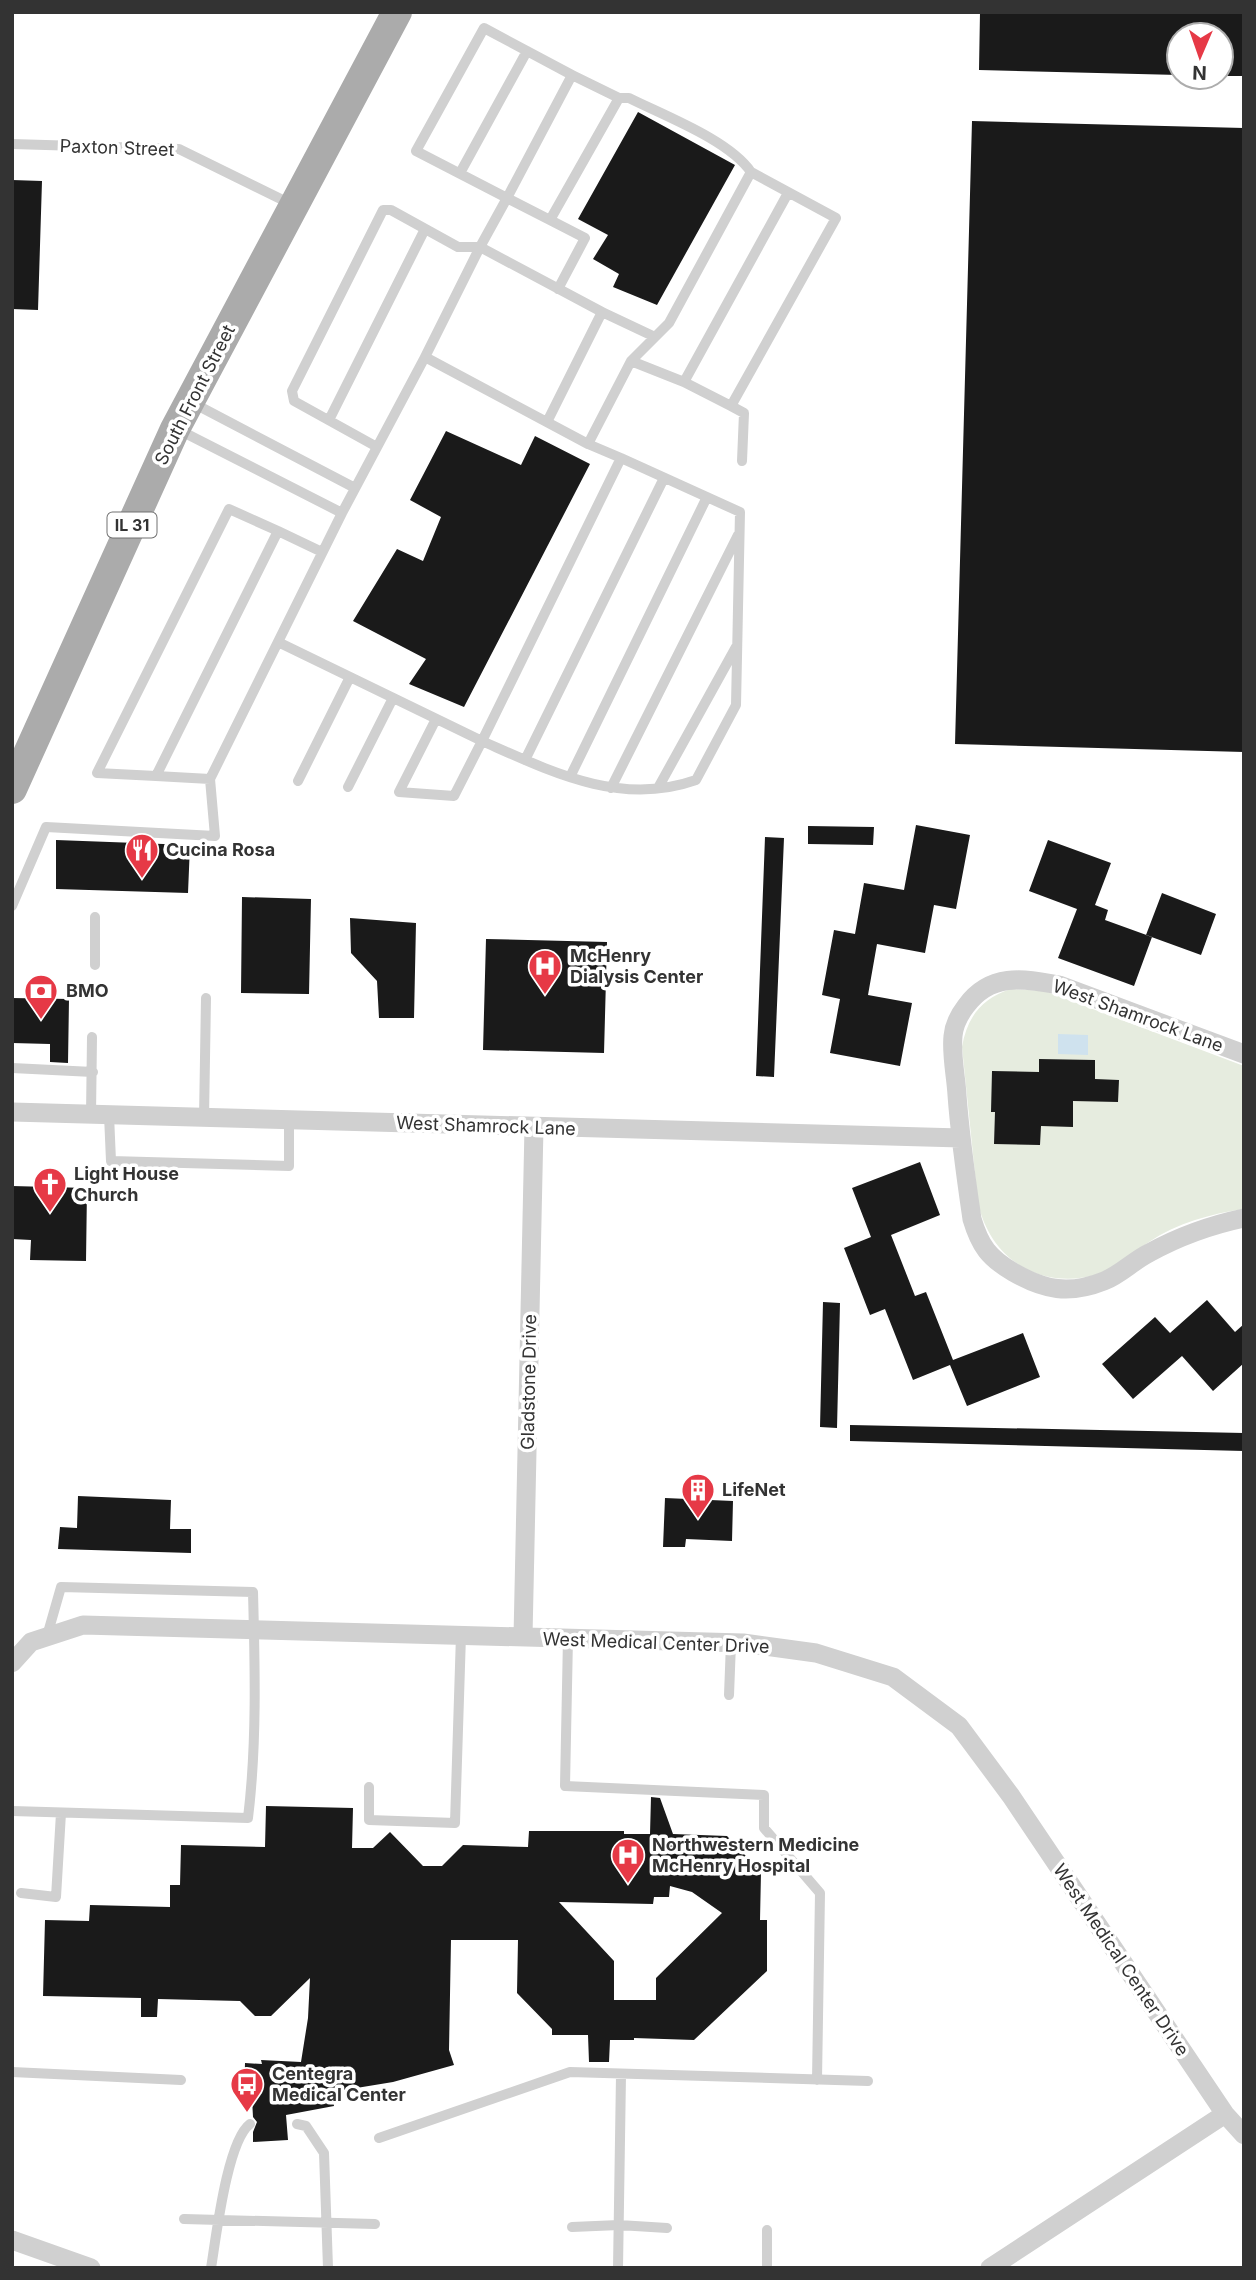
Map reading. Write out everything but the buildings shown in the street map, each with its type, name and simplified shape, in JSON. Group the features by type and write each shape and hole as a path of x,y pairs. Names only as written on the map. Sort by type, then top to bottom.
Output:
{"main road":[{"name":"South Front Street","path":"12,789 175,429 397,12"}],"street":[{"name":"West Shamrock Lane","path":"1244,1054 1059,985 1033,980 1007,980 986,986 971,999 959,1015 953,1035 961,1138 976,1230 992,1260 1034,1285 1068,1291 1105,1281 1149,1252 1214,1224 1244,1218"},
{"name":"West Shamrock Lane","path":"12,1112 961,1138"},
{"name":"Gladstone Drive","path":"523,1637 534,1127"},
{"name":"West Medical Center Drive","path":"12,1663 31,1642 83,1625 731,1643 816,1653 892,1676 959,1726 1011,1796 1225,2115 1244,2135"},
{"path":"990,2268 1225,2115"},
{"path":"12,2240 91,2268"}],"lane":[{"path":"558,289 585,238 416,151 484,28 619,99 629,98 722,145 742,159 751,172 836,219 731,406"},
{"path":"460,173 527,51"},
{"path":"12,906 46,827 215,836 210,779 342,513 572,75"},
{"path":"551,220 619,99"},
{"name":"Paxton Street","path":"12,144 178,149 294,205"},
{"path":"589,444 631,361 669,323 751,172"},
{"path":"684,382 788,193"},
{"path":"377,447 294,401 292,391 383,210 391,210 458,247 480,247 655,337"},
{"path":"328,420 425,229"},
{"path":"547,422 602,312"},
{"path":"278,642 525,760 570,777 611,788 638,790 696,780 736,705 740,512 589,444 425,357"},
{"path":"631,361 684,382 744,413 742,461"},
{"path":"190,401 355,488"},
{"path":"175,429 342,513"},
{"path":"436,719 399,792 454,796 621,458"},
{"path":"525,760 664,478"},
{"path":"570,777 707,497"},
{"path":"210,779 97,774 229,509 322,552"},
{"path":"156,776 278,531"},
{"path":"611,788 740,531"},
{"path":"658,788 738,644"},
{"path":"298,781 350,677"},
{"path":"348,788 393,698"},
{"path":"95,916 95,965"},
{"path":"204,1118 206,998"},
{"path":"92,1037 93,1072 111,1161 289,1166 289,1121"},
{"path":"12,1068 93,1072"},
{"path":"12,1811 248,1818 252,1786 253,1592 61,1587 47,1636"},
{"path":"369,1787 369,1820 455,1823 461,1635"},
{"path":"568,1638 565,1786 764,1796 764,1828 820,1893 817,2080"},
{"path":"730,1695 731,1643"},
{"path":"21,1893 56,1897 61,1813"},
{"path":"12,2072 181,2080"},
{"path":"379,2138 570,2072 868,2081"},
{"path":"618,2268 621,2075"},
{"path":"211,2268 218,2220 236,2142 244,2128 250,2124"},
{"path":"297,2124 306,2126 324,2153 328,2268"},
{"path":"184,2219 375,2224"},
{"path":"572,2227 619,2225 667,2228"},
{"path":"767,2230 767,2268"}],"shaded area":[{"path":"1011,989 1045,991 1244,1066 1244,1209 1182,1225 1160,1235 1119,1264 1099,1274 1058,1278 1022,1267 1007,1255 994,1241 978,1203 962,1047 964,1036 978,1010 984,1003"}],"water":[{"path":"1058,1034 1088,1035 1088,1055 1058,1054"}],"place":[{"name":"Cucina Rosa","path":"142,880"},
{"name":"McHenry Dialysis Center","path":"545,996"},
{"name":"BMO","path":"41,1021"},
{"name":"Light House Church","path":"50,1214"},
{"name":"LifeNet","path":"698,1520"},
{"name":"Northwestern Medicine McHenry Hospital","path":"628,1885"},
{"name":"Centegra Medical Center","path":"247,2114"}]}
